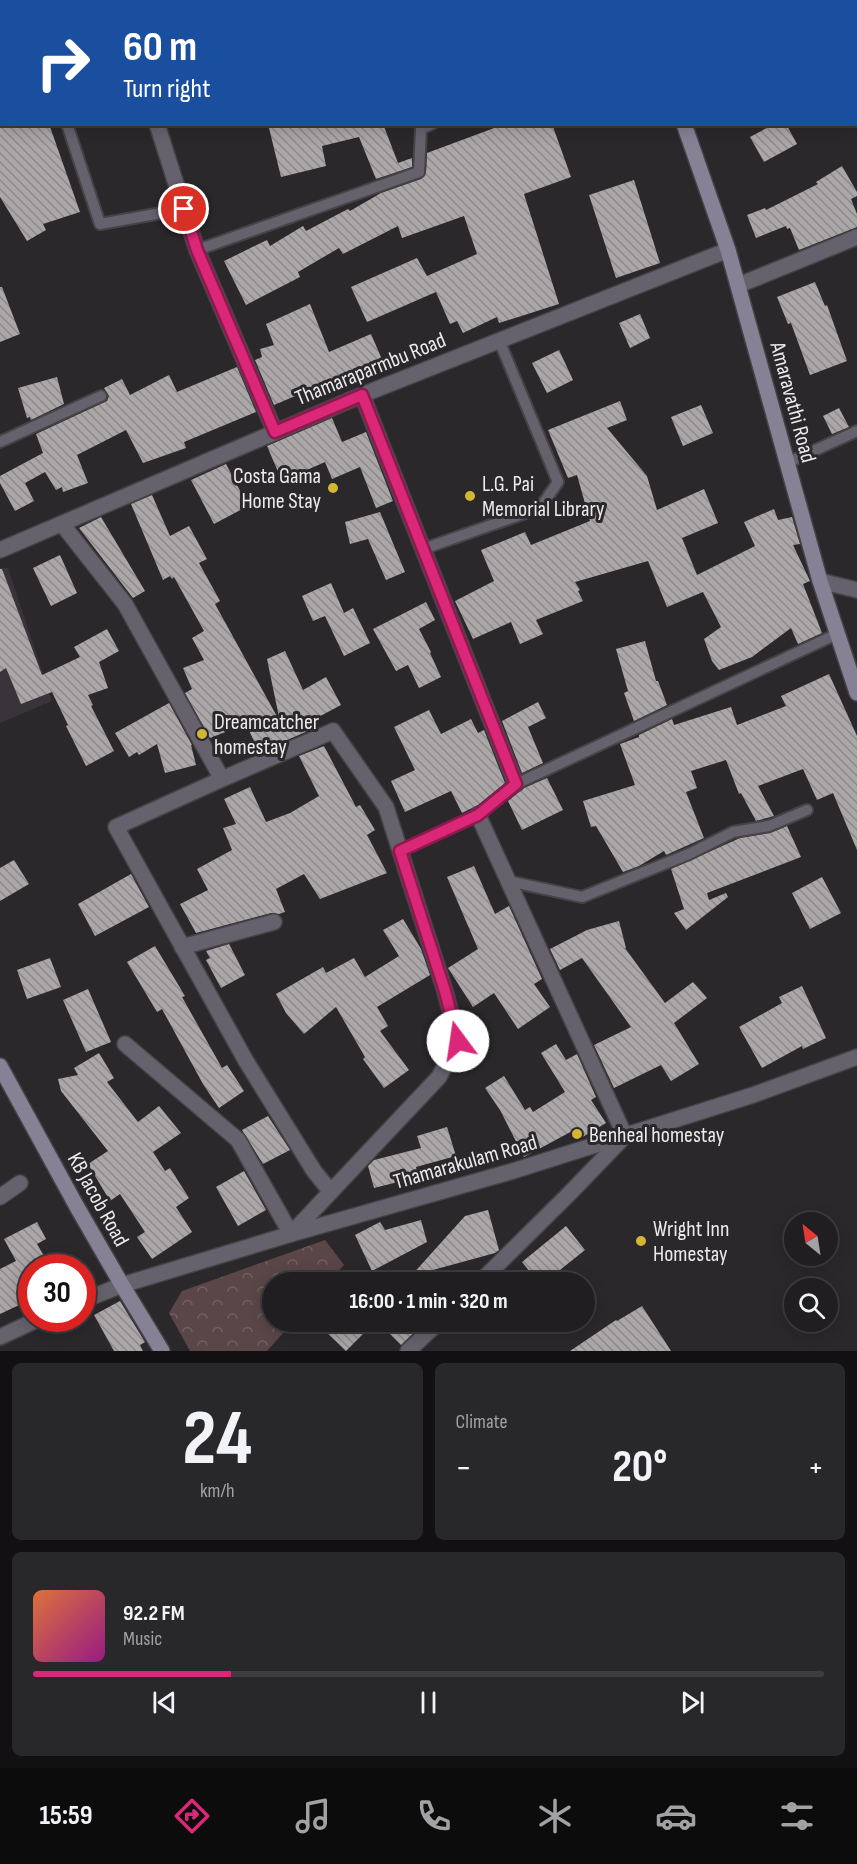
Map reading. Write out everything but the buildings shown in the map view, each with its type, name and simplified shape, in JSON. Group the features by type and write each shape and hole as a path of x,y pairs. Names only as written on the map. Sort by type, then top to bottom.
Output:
{"main road":[{"name":"Amaravathi Road","path":"685,126 739,285 820,581 857,693"},
{"name":"KB Jacob Road","path":"0,1066 122,1285 162,1351"}],"street":[{"path":"158,126 197,250 275,432"},
{"path":"739,285 857,237"},
{"name":"Thamaraparmbu Road","path":"0,550 362,395 728,250"},
{"path":"362,395 516,784"},
{"path":"62,524 125,604 222,779"},
{"path":"820,581 857,590"},
{"path":"125,1044 238,1140 291,1234 331,1192 440,1077 458,1041 445,991 386,807 333,731 116,827 246,1062 314,1171 331,1192"},
{"path":"478,815 625,1136 490,1272"},
{"path":"182,947 274,922"},
{"name":"Thamarakulam Road","path":"96,1295 122,1285 291,1234 513,1171 625,1136 753,1095 857,1057"},
{"path":"0,1197 20,1183"},
{"path":"0,1337 18,1328"},
{"path":"408,1351 428,1332"}],"lane":[{"path":"68,126 100,224 184,209"},
{"path":"197,250 419,172 421,129 428,126"},
{"path":"423,549 540,508 558,482 499,340"},
{"path":"0,442 101,396"},
{"path":"786,463 857,431"},
{"path":"400,851 478,815 516,784 837,634"},
{"path":"508,881 582,897 689,854 733,832 769,826 807,810"}],"shaded area":[{"path":"0,568 8,568 52,701 0,723"}],"green space":[{"path":"325,1240 344,1265 337,1272 262,1272 262,1332 284,1332 267,1351 190,1351 169,1313 182,1291"}],"place":[{"name":"Costa Gama Home Stay","path":"333,488"},
{"name":"L.G. Pai Memorial Library","path":"470,496"},
{"name":"Dreamcatcher homestay","path":"202,734"},
{"name":"Benheal homestay","path":"577,1134"},
{"name":"Wright Inn Homestay","path":"641,1241"}],"route":[{"path":"184,209 197,250 275,432 362,395 516,784 478,815 400,851 445,991 458,1041"}]}
